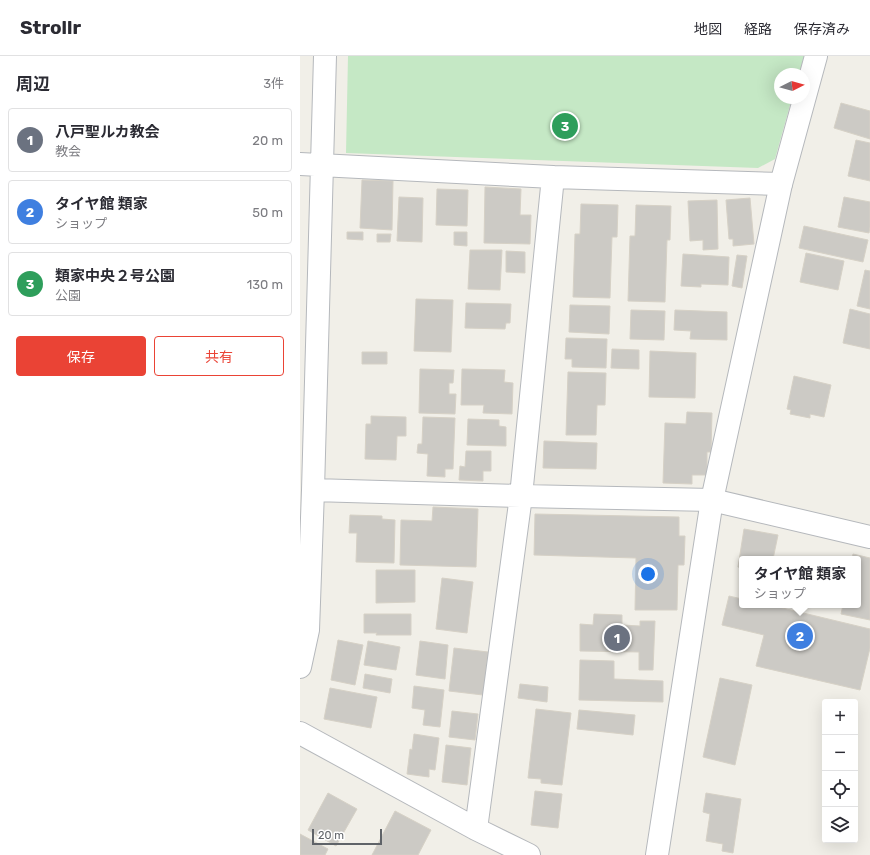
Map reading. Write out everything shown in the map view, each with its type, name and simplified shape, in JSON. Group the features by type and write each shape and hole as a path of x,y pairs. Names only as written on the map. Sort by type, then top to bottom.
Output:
{"street":[{"path":"300,667 308,630 313,490 309,323 322,166 325,56"},
{"path":"657,855 712,500 781,184 816,56"},
{"path":"300,164 553,177 781,184"},
{"path":"476,830 521,496 553,177"},
{"path":"313,490 712,500 870,537"},
{"path":"300,733 476,830 529,855"}],"green space":[{"path":"348,56 804,56 801,68 774,68 774,104 790,104 775,159 758,168 346,153"}],"building":[{"path":"841,103 870,111 870,139 834,128"},
{"path":"856,140 870,143 870,181 848,176"},
{"path":"362,180 393,181 392,230 360,228"},
{"path":"485,187 521,189 520,215 531,215 530,244 484,243"},
{"path":"437,189 468,190 467,226 436,225"},
{"path":"399,197 423,198 422,242 397,241"},
{"path":"844,197 870,202 869,233 838,227"},
{"path":"750,198 754,244 733,246 733,239 729,239 726,200"},
{"path":"717,200 718,249 703,250 703,240 690,241 688,201"},
{"path":"581,204 618,205 617,237 612,237 610,298 573,297 575,234 580,234"},
{"path":"636,205 671,206 670,240 667,240 665,302 628,301 630,236 635,236"},
{"path":"804,226 868,240 863,262 799,248"},
{"path":"347,232 363,232 363,240 347,239"},
{"path":"454,232 467,232 467,246 454,245"},
{"path":"377,234 391,234 390,242 377,242"},
{"path":"470,250 502,250 500,290 468,289"},
{"path":"506,251 525,252 525,273 506,272"},
{"path":"806,253 844,261 838,290 800,282"},
{"path":"683,254 729,257 728,285 701,284 701,287 681,286"},
{"path":"737,255 747,256 742,288 732,286"},
{"path":"865,270 870,271 870,309 857,306"},
{"path":"416,299 453,300 451,352 414,351"},
{"path":"466,303 511,304 510,323 506,323 505,329 465,328"},
{"path":"570,305 610,306 609,334 569,332"},
{"path":"850,309 870,314 870,349 843,343"},
{"path":"631,310 665,311 664,340 630,339"},
{"path":"675,310 727,312 727,340 690,339 691,331 674,330"},
{"path":"566,338 607,339 606,368 572,367 572,359 565,359"},
{"path":"612,349 639,350 639,369 611,368"},
{"path":"650,351 696,353 695,398 649,397"},
{"path":"362,352 387,352 387,364 362,364"},
{"path":"420,369 454,370 453,383 449,383 449,394 456,394 455,414 419,413"},
{"path":"462,369 505,370 504,382 513,383 512,414 483,413 484,405 461,405"},
{"path":"568,372 606,373 605,405 597,405 596,435 566,435"},
{"path":"794,376 831,385 824,417 810,414 810,418 790,414 791,410 787,409"},
{"path":"687,412 712,413 711,452 707,452 707,475 692,475 692,484 663,483 665,423 686,424"},
{"path":"371,416 406,417 406,436 397,436 396,460 365,459 366,424 371,424"},
{"path":"423,417 455,418 453,469 445,469 445,477 427,476 428,454 417,453 418,444 422,444"},
{"path":"468,419 499,420 499,426 506,427 506,446 467,445"},
{"path":"544,441 597,443 596,469 543,468"},
{"path":"466,451 491,451 491,471 483,471 483,481 459,480 460,466 465,467"},
{"path":"433,507 478,509 476,567 400,565 401,520 432,521"},
{"path":"535,514 679,517 679,536 685,536 684,565 678,565 677,610 635,610 636,558 534,555"},
{"path":"350,515 382,516 382,519 395,520 394,563 356,562 357,533 349,533"},
{"path":"744,529 778,535 774,556 740,556"},
{"path":"853,554 870,558 870,620 841,614 842,608 861,608 861,556 853,556"},
{"path":"376,570 415,570 415,602 376,603"},
{"path":"442,578 473,582 467,633 436,629"},
{"path":"729,596 739,598 739,608 782,608 870,629 870,648 860,690 756,666 764,635 722,625"},
{"path":"364,614 411,614 411,635 376,635 377,633 364,633"},
{"path":"594,614 622,615 622,625 640,626 640,621 655,621 653,670 639,670 639,652 580,651 580,624 593,625"},
{"path":"338,640 363,645 355,685 331,680"},
{"path":"368,641 400,647 396,670 364,665"},
{"path":"420,641 448,645 445,679 416,675"},
{"path":"454,648 488,652 483,695 449,691"},
{"path":"580,660 614,661 614,679 663,681 663,702 579,700"},
{"path":"365,674 392,679 390,693 363,688"},
{"path":"720,678 752,685 735,765 703,757"},
{"path":"520,684 548,687 547,702 518,698"},
{"path":"414,686 444,690 440,727 423,725 425,710 412,708"},
{"path":"330,688 377,697 371,728 324,719"},
{"path":"536,709 571,713 562,785 541,783 541,779 528,778"},
{"path":"579,710 635,715 633,735 577,729"},
{"path":"452,711 478,714 475,740 449,737"},
{"path":"414,734 439,738 435,770 429,769 429,777 407,774 410,749 412,750"},
{"path":"446,745 471,748 467,785 442,782"},
{"path":"535,791 562,794 558,828 531,825"},
{"path":"328,793 357,809 336,846 308,830"},
{"path":"706,793 741,799 733,853 722,851 723,844 706,841 710,814 703,812"},
{"path":"395,811 431,830 418,855 372,855"},
{"path":"300,834 328,849 325,855 300,855"}],"place":[{"name":"類家中央２号公園","path":"565,126"},
{"name":"タイヤ館 類家","path":"800,636"},
{"name":"八戸聖ルカ教会","path":"617,638"}]}
